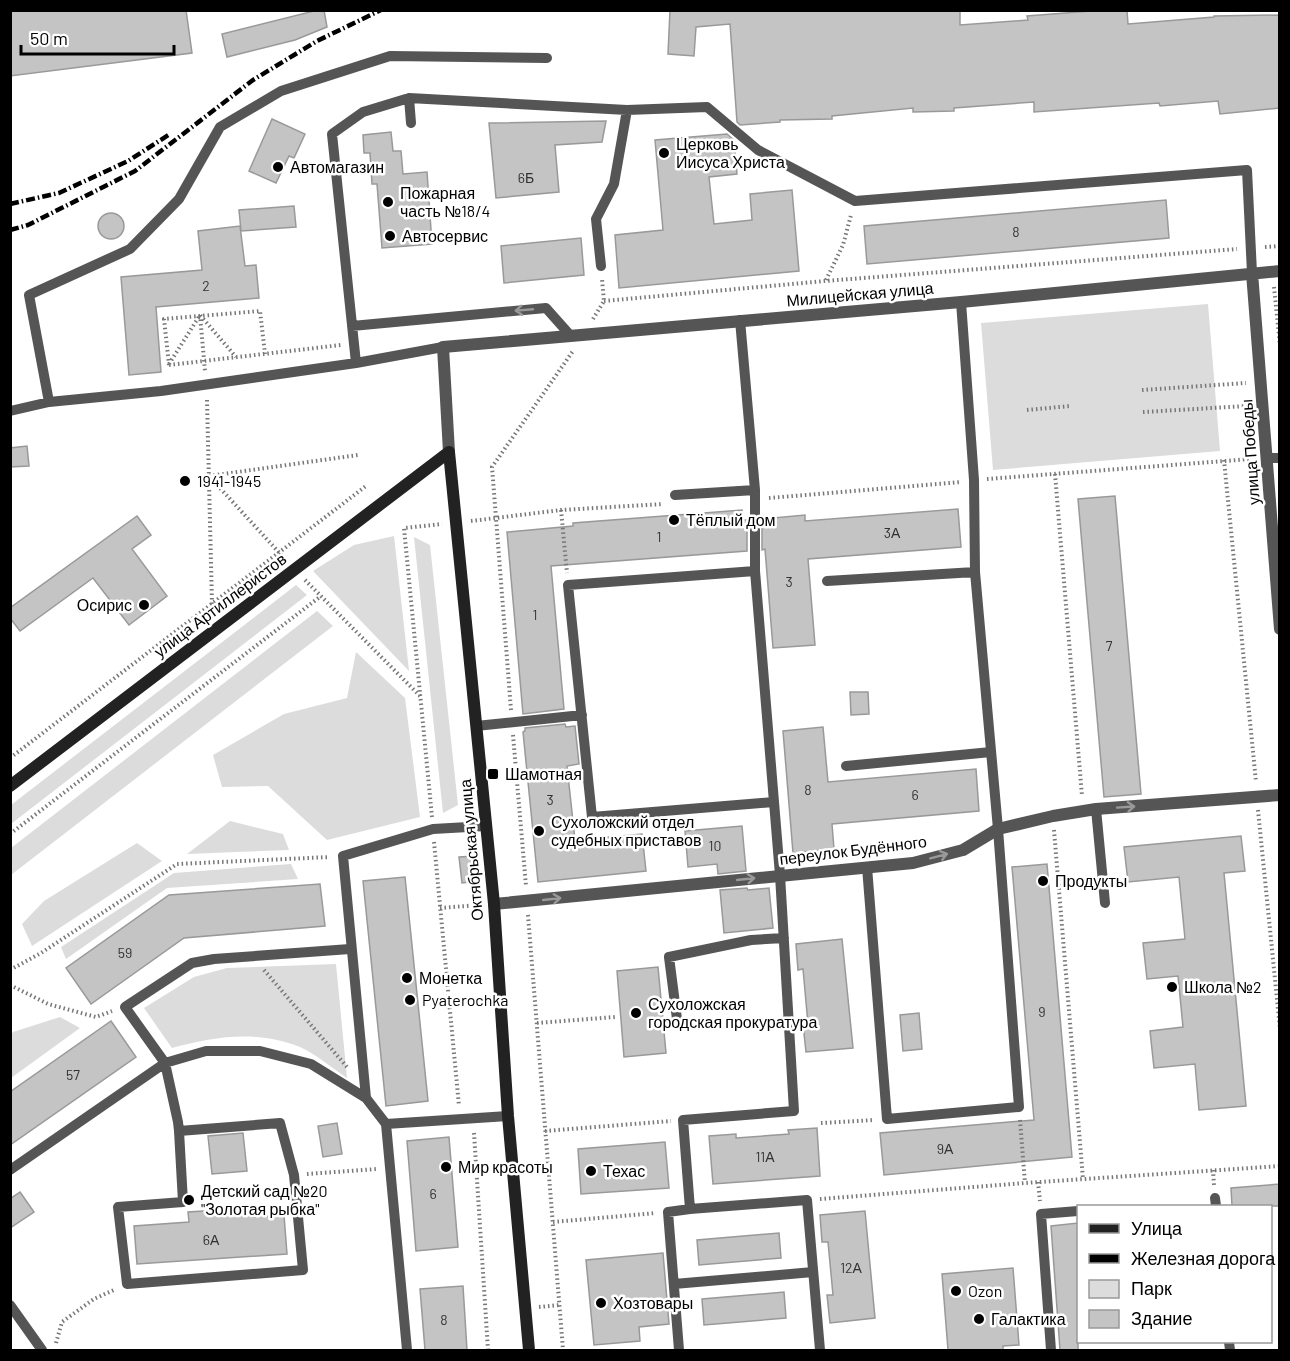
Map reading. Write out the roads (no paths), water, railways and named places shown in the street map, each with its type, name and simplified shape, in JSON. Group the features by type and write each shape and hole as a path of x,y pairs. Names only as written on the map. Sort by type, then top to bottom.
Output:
{"street":[{"name":"Милицейская улица","path":"442,347 961,302 1276,271"},
{"name":"улица Победы","path":"1252,273 1263,405 1273,458 1280,629"},
{"name":"Октябрьская улица","path":"442,347 449,452 494,904 508,1116 529,1350"},
{"name":"улица Артиллеристов","path":"10,786 449,452"},
{"name":"переулок Будённого","path":"494,904 914,863 963,850 998,828 1053,816 1089,810 1280,795"}],"lane":[{"path":"49,402 29,295 130,249 179,199 220,127 281,91 390,56 547,58"},
{"path":"356,363 332,134 363,112 409,98 627,110 707,107 758,150 855,201 1247,170 1252,273"},
{"path":"409,98 411,123"},
{"path":"601,266 596,219 614,184 627,110"},
{"path":"867,867 886,1119 1018,1107 998,828 975,572 974,480 961,302"},
{"path":"352,326 546,308 570,335"},
{"path":"690,1209 683,1119 794,1111 780,875 754,571 756,495 740,320"},
{"path":"10,411 49,402 160,391 356,363 442,347"},
{"path":"675,495 756,495"},
{"path":"754,571 568,585 592,817 773,802"},
{"path":"828,581 975,572"},
{"path":"476,726 582,715"},
{"path":"846,766 991,752"},
{"path":"1089,810 1105,903"},
{"path":"407,1350 386,1124 365,1092 343,856 433,829 486,826"},
{"path":"677,1019 669,957 751,940 784,938"},
{"path":"179,1131 280,1123 294,1175 303,1270 128,1284 118,1207 183,1202 179,1131 165,1063 124,1007 192,963 214,959 350,949"},
{"path":"10,1170 165,1063 207,1051 260,1051 311,1064 365,1092"},
{"path":"386,1124 508,1116"},
{"path":"679,1350 668,1212 807,1200 820,1350"},
{"path":"1051,1350 1041,1214 1077,1211"},
{"path":"674,1284 813,1272"},
{"path":"10,1305 42,1350"}],"railway":[{"path":"10,230 28,225 135,171 253,80 317,41 381,10"},
{"path":"10,204 59,193 128,161 170,134"}],"place":[{"name":"Церковь Иисуса Христа","path":"664,153"},
{"name":"Автомагазин","path":"278,167"},
{"name":"Пожарная часть №18/4","path":"388,202"},
{"name":"Автосервис","path":"390,236"},
{"name":"1941-1945","path":"185,481"},
{"name":"Тёплый дом","path":"674,520"},
{"name":"Осирис","path":"144,605"},
{"name":"Шамотная","path":"493,774"},
{"name":"Сухоложский отдел судебных приставов","path":"539,831"},
{"name":"Продукты","path":"1043,881"},
{"name":"Монетка","path":"407,978"},
{"name":"Школа №2","path":"1172,987"},
{"name":"Pyaterochka","path":"410,1000"},
{"name":"Сухоложская городская прокуратура","path":"636,1013"},
{"name":"Мир красоты","path":"446,1167"},
{"name":"Техас","path":"591,1171"},
{"name":"Детский сад №20 \"Золотая рыбка\"","path":"189,1200"},
{"name":"Ozon","path":"956,1291"},
{"name":"Хозтовары","path":"601,1303"},
{"name":"Галактика","path":"979,1319"}]}
